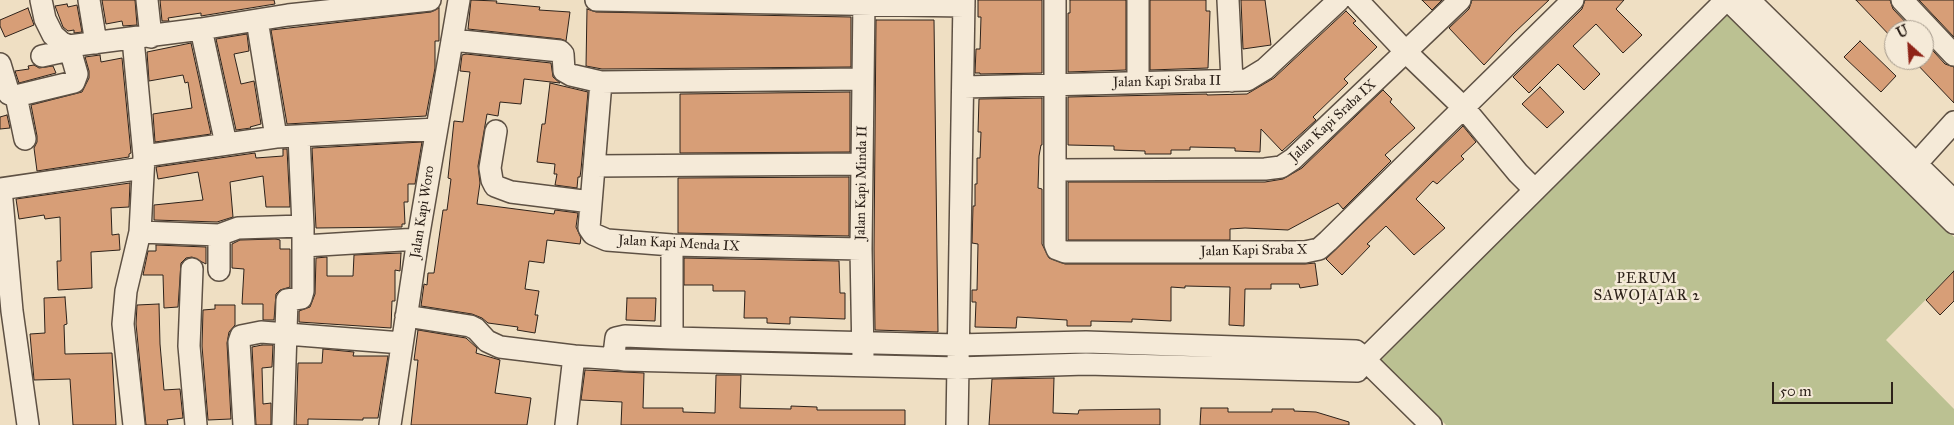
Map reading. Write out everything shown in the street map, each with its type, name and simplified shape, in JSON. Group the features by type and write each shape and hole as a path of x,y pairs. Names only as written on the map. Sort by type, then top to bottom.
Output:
{"street":[{"path":"0,64 9,94 16,96 74,82 77,74 70,48 53,35 45,18 41,0"},
{"path":"88,0 96,43"},
{"path":"134,425 122,324 126,291 140,232 143,162 142,38 147,0"},
{"path":"42,56 96,43 142,38 256,20 286,7 430,0"},
{"name":"Jalan Kapi Woro","path":"390,425 418,239 459,0"},
{"path":"596,0 964,3 957,425"},
{"name":"Jalan Kapi Sraba X","path":"1055,0 1055,244 1058,249 1066,252 1305,252 1318,249 1573,0"},
{"path":"1138,0 1138,81"},
{"path":"1228,0 1232,81"},
{"name":"Jalan Kapi Sraba II","path":"964,87 1138,81 1248,80 1265,69 1339,0"},
{"path":"1357,0 1406,52 1464,108 1530,186"},
{"name":"Jalan Kapi Sraba IX","path":"1056,170 1266,169 1282,167 1293,159 1460,0"},
{"path":"406,316 470,326 476,329 487,341 500,347 618,359 958,368 1086,364 1359,361 1530,186 1707,0"},
{"path":"1530,186 1727,0 1911,170 1954,201"},
{"path":"1749,0 1911,170 1954,223"},
{"path":"1902,0 1954,55"},
{"name":"Jalan Kapi Minda II","path":"863,366 861,249 864,3"},
{"path":"256,20 276,137"},
{"path":"202,29 226,144"},
{"path":"452,40 560,51 563,54 564,72 601,82 863,80"},
{"name":"Jalan Kapi Menda IX","path":"601,82 589,228 593,234 607,240 672,246 861,249"},
{"path":"16,96 25,139"},
{"path":"1911,170 1954,122"},
{"path":"28,425 6,312 1,189 226,144 276,137 437,129"},
{"path":"496,131 490,168 492,180 496,186 511,192 591,202"},
{"path":"283,425 288,300 298,299 303,296 304,236 298,136"},
{"path":"594,166 862,164"},
{"path":"140,232 219,235 238,228 304,236 418,239"},
{"path":"219,235 219,270"},
{"path":"672,246 672,338"},
{"path":"192,269 189,346 196,425"},
{"path":"244,425 239,339 241,336 254,333 286,334 402,343"},
{"path":"618,359 614,354 616,338 619,336 957,345 1086,342 1359,361 1431,425"},
{"path":"1086,342 1086,364"},
{"path":"566,425 574,356"},
{"path":"1359,361 1411,425"}],"green space":[{"path":"1727,7 1954,237 1954,271 1886,340 1954,409 1954,425 1446,425 1381,360"}],"building":[{"path":"102,0 135,0 137,25 123,26 122,21 106,24"},
{"path":"160,0 274,0 275,4 201,16 201,13 168,18 169,21 162,21"},
{"path":"471,0 497,1 496,3 540,7 539,10 570,12 566,41 468,29"},
{"path":"978,0 1042,0 1042,73 975,73 976,49 980,49 981,17 978,17"},
{"path":"1070,0 1126,0 1126,70 1068,72 1068,13 1070,13"},
{"path":"1150,0 1206,0 1206,11 1210,11 1208,68 1150,70"},
{"path":"1241,0 1265,0 1271,45 1243,49"},
{"path":"1422,0 1442,0 1432,10"},
{"path":"1472,0 1549,0 1484,65 1449,28 1469,9"},
{"path":"1585,0 1624,0 1616,9 1642,35 1623,53 1596,24 1573,46 1600,74 1584,90 1558,64 1529,93 1513,77 1582,9"},
{"path":"1856,0 1890,0 1893,9 1903,20 1884,20 1884,29"},
{"path":"1919,0 1954,0 1954,37"},
{"path":"67,4 68,7 77,5 82,32 74,33 74,30 68,31 63,27 55,6"},
{"path":"28,8 34,25 5,37 0,26 0,20"},
{"path":"439,8 439,41 435,41 435,68 426,116 287,124 271,30 431,12"},
{"path":"587,9 596,12 851,17 851,67 602,69 586,66"},
{"path":"1346,11 1356,21 1353,23 1377,47 1344,79 1348,83 1313,117 1316,120 1282,151 1261,129 1260,152 1235,151 1235,148 1190,147 1190,150 1171,150 1171,154 1145,154 1145,151 1114,150 1114,146 1068,145 1068,97 1247,94 1274,78"},
{"path":"876,20 934,20 938,332 875,330"},
{"path":"247,34 249,51 234,54 241,84 254,81 261,124 251,128 236,130 216,39"},
{"path":"1860,41 1884,64 1884,70 1890,70 1896,76 1881,92 1844,57"},
{"path":"191,43 211,134 155,142 153,114 192,108 188,82 185,83 183,75 149,81 147,52"},
{"path":"1934,52 1945,64 1954,67 1954,103 1923,70 1934,70"},
{"path":"100,55 101,62 122,58 131,153 129,157 37,171 34,148 37,136 31,105 82,92 89,78 85,57"},
{"path":"462,55 551,63 553,77 560,83 524,79 521,104 500,102 498,116 487,114 478,166 480,183 477,204 554,214 555,210 578,213 576,227 581,238 580,244 547,240 544,263 529,261 525,289 539,291 535,315 538,315 535,333 517,330 518,327 488,323 472,314 421,306 424,284 427,285 428,273 434,273 443,210 447,210 451,179 448,178 454,121 463,122 470,72 460,71"},
{"path":"34,65 39,68 53,66 56,73 19,83 15,71 29,69 28,66"},
{"path":"550,83 588,92 581,170 577,188 555,185 557,174 554,174 555,164 537,162 542,124 545,124"},
{"path":"1540,87 1564,112 1547,128 1522,104"},
{"path":"1383,90 1392,99 1390,102 1415,128 1385,155 1391,161 1343,209 1338,203 1288,230 1230,229 1230,240 1068,240 1068,182 1265,182 1283,179 1302,168"},
{"path":"850,92 850,152 680,153 680,94"},
{"path":"1042,98 1042,145 1039,156 1038,188 1042,189 1042,244 1049,258 1065,264 1315,263 1318,285 1300,288 1299,284 1271,284 1271,289 1245,289 1244,326 1229,325 1230,287 1185,286 1185,288 1171,287 1171,321 1132,319 1132,322 1091,321 1091,326 1067,326 1067,320 1017,317 1016,328 975,327 976,302 972,302 972,290 977,290 978,244 972,243 973,206 975,206 975,184 977,184 977,158 980,158 981,132 978,132 979,99"},
{"path":"7,115 10,128 0,129 0,117"},
{"path":"1463,126 1476,142 1461,156 1464,159 1437,184 1433,181 1416,199 1445,228 1414,255 1386,226 1367,244 1370,246 1342,275 1326,259"},
{"path":"422,142 415,184 408,184 408,202 404,202 405,224 402,224 402,227 316,228 312,148"},
{"path":"283,149 287,149 290,207 266,207 263,176 230,182 233,217 217,222 154,220 154,205 203,200 198,172 158,179 156,167 255,153 256,158 283,156"},
{"path":"849,177 849,236 678,233 678,178"},
{"path":"130,183 129,207 111,208 112,235 119,234 120,250 91,252 92,288 58,290 57,261 61,261 60,217 45,219 44,215 19,219 16,199"},
{"path":"240,240 280,240 280,249 290,249 290,287 280,290 276,294 274,320 263,320 263,304 242,304 244,269 232,268 232,244"},
{"path":"156,245 206,247 206,264 192,257 186,258 181,263 178,307 164,308 163,275 143,275 148,251 156,251"},
{"path":"401,253 400,271 395,270 395,301 392,301 391,328 299,322 299,311 310,307 315,294 316,258 327,257 327,276 353,276 354,255"},
{"path":"684,258 839,261 840,293 845,293 845,319 790,317 790,324 767,323 767,318 744,318 745,291 713,291 713,285 684,285"},
{"path":"1954,271 1954,301 1940,315 1926,300"},
{"path":"65,297 67,324 64,325 65,354 112,353 116,425 73,425 70,379 34,380 30,334 45,333 44,298"},
{"path":"627,298 656,298 655,321 626,320"},
{"path":"159,304 164,390 180,389 183,418 167,420 168,425 146,425 136,324 137,305"},
{"path":"215,305 235,305 235,325 229,332 227,343 231,419 208,420 202,346 203,310 215,309"},
{"path":"418,330 466,338 477,348 476,353 500,360 495,393 531,398 527,425 411,425 418,360 414,360"},
{"path":"273,345 272,367 262,368 263,404 271,403 271,425 256,425 252,347"},
{"path":"323,349 354,352 353,356 388,356 378,418 363,418 363,420 308,419 308,425 296,425 298,363 322,363"},
{"path":"585,370 644,373 643,408 683,408 683,412 715,413 716,375 741,375 740,408 791,409 791,406 817,407 817,410 905,410 905,425 621,425 622,402 581,400"},
{"path":"1054,378 1053,413 1078,414 1079,410 1160,409 1160,425 989,425 992,379"},
{"path":"1201,408 1228,408 1228,412 1272,412 1272,409 1294,409 1294,411 1316,412 1349,422 1349,425 1200,425"}],"district":[{"name":"PERUM SAWOJAJAR 2","path":"1647,288"}]}
